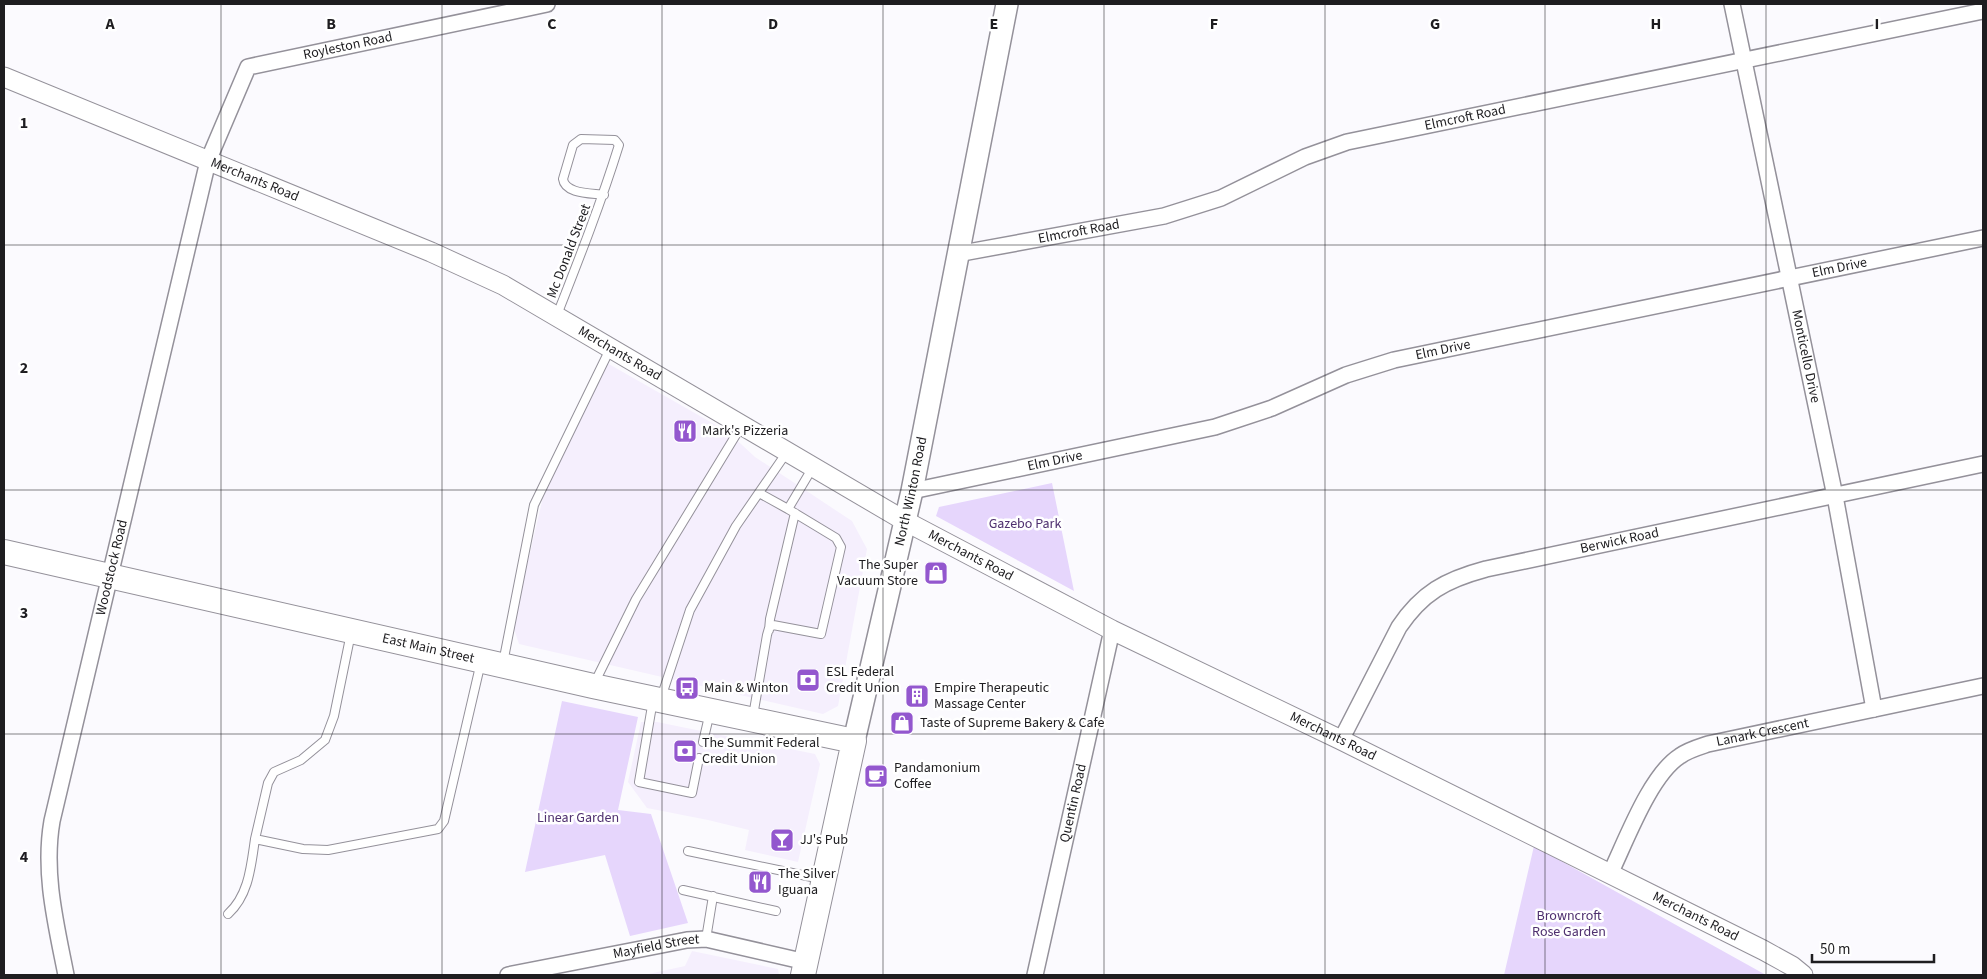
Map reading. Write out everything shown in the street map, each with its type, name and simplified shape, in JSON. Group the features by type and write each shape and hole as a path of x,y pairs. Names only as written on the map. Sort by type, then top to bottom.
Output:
{"main road":[{"name":"North Winton Road","path":"805,968 854,741 912,491 1007,4"},
{"name":"East Main Street","path":"4,552 593,686 854,741"}],"street":[{"name":"Royleston Road","path":"208,161 248,67 547,4"},
{"name":"Monticello Drive","path":"1732,4 1835,496 1874,709"},
{"name":"Elmcroft Road","path":"957,254 1181,212 1221,198 1305,157 1347,142 1983,11"},
{"name":"Merchants Road","path":"4,77 431,252 503,285 905,521 1112,630 1341,740 1610,874 1762,950 1792,966 1803,975"},
{"name":"Woodstock Road","path":"66,975 51,894 48,844 56,800 208,161"},
{"name":"Elm Drive","path":"912,491 1215,427 1272,408 1346,376 1394,360 1983,238"},
{"name":"Berwick Road","path":"1341,740 1399,627 1410,611 1434,589 1449,581 1486,569 1983,464"},
{"name":"Quentin Road","path":"1035,975 1112,630"},
{"name":"Lanark Crescent","path":"1610,874 1654,783 1669,764 1681,755 1708,744 1983,686"},
{"name":"Mayfield Street","path":"508,975 656,945 706,939 805,968"}],"lane":[{"name":"Mc Donald Street","path":"556,317 604,195 619,145 615,140 581,138 573,146 563,184 568,189 604,195"},
{"path":"255,839 303,849 328,850 438,830 444,821 492,663 534,505 610,348"},
{"path":"593,686 636,599 742,425"},
{"path":"699,758 692,793 639,782 657,699 690,610 736,526 787,452"},
{"path":"752,719 791,511 813,467"},
{"path":"759,493 836,538 841,547 821,634 774,626 769,630"},
{"path":"228,914 241,900 250,873 255,839 268,783 274,772 301,760 325,740 334,716 352,630"},
{"path":"703,742 710,710"},
{"path":"688,851 825,880"},
{"path":"683,890 776,910"},
{"path":"706,939 713,896"}],"shaded area":[{"path":"607,363 728,432 755,457 852,521 867,549 838,706 823,714 519,644 513,626 543,497"},
{"path":"641,722 657,722 815,754 820,764 798,862 745,850 749,830 647,808 628,782"},
{"path":"692,951 778,969 779,975 644,975 685,966"}],"green space":[{"name":"Gazebo Park","path":"1052,483 1074,591 936,516 939,507"},
{"name":"Linear Garden","path":"562,701 638,717 618,810 651,814 688,923 630,936 605,855 525,872"},
{"name":"Browncroft Rose Garden","path":"1534,846 1766,975 1504,975"}],"place":[{"name":"Mark's Pizzeria","path":"685,431"},
{"name":"The Super Vacuum Store","path":"936,573"},
{"name":"ESL Federal Credit Union","path":"808,680"},
{"name":"Main & Winton","path":"687,688"},
{"name":"Empire Therapeutic Massage Center","path":"917,696"},
{"name":"Taste of Supreme Bakery & Cafe","path":"902,723"},
{"name":"The Summit Federal Credit Union","path":"685,751"},
{"name":"Pandamonium Coffee","path":"876,776"},
{"name":"JJ's Pub","path":"782,840"},
{"name":"The Silver Iguana","path":"760,882"}]}
